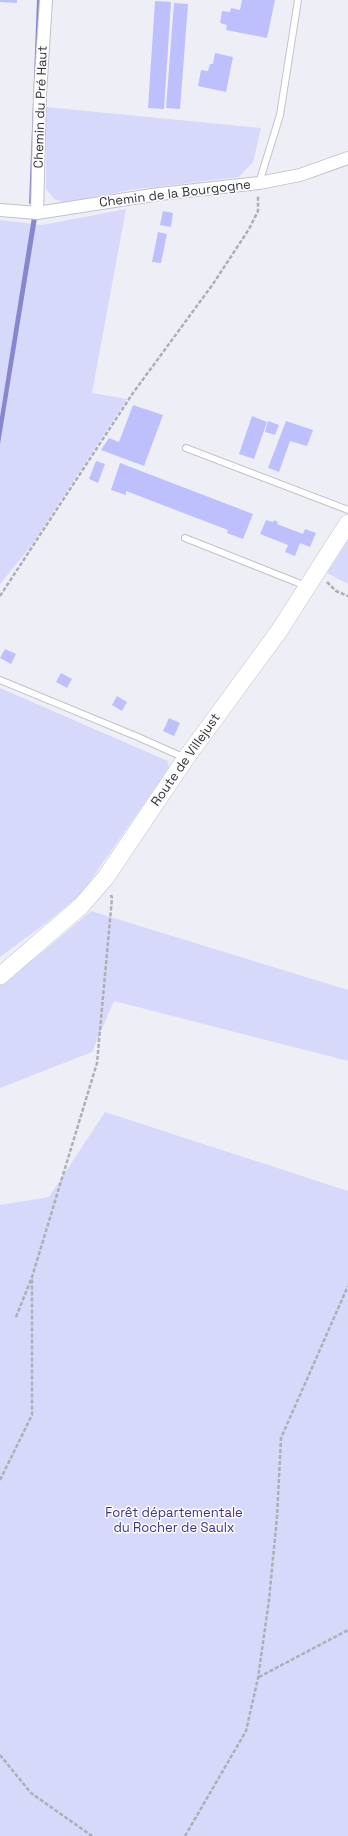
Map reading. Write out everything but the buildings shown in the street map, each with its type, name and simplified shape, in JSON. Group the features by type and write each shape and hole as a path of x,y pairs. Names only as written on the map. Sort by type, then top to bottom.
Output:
{"main road":[{"name":"Route de Villejust","path":"0,976 81,906 106,877 186,758 279,631 348,523"}],"street":[{"name":"Chemin du Pré Haut","path":"37,214 40,94 46,0"},
{"name":"Chemin de la Bourgogne","path":"0,210 37,214 159,194 259,183 300,175 348,158"}],"lane":[{"path":"259,183 280,115 298,0"},
{"path":"186,448 348,510"},
{"path":"185,538 312,580"},
{"path":"0,680 138,736 186,758"}],"path":[{"path":"0,596 133,394 212,284 249,229 258,211 259,183"},
{"path":"312,580 348,596"},
{"path":"16,1317 32,1277 97,1063 112,898 106,877"},
{"path":"0,1480 32,1415 32,1277"},
{"path":"186,1836 246,1731 258,1678 276,1524 281,1438 348,1286"},
{"path":"258,1678 348,1630"},
{"path":"0,1755 31,1793 92,1836"}],"green space":[{"path":"46,107 261,128 253,162 239,177 130,190 66,203 54,199 46,189"},
{"path":"126,209 92,393 127,399 31,546 0,584 0,220 42,225"},
{"path":"348,541 348,584 327,573"},
{"path":"0,688 168,761 169,768 81,894 46,923 0,957"},
{"path":"91,911 348,990 348,1061 114,1001 92,1052 0,1088 0,985 45,950"},
{"name":"Forêt départementale du Rocher de Saulx","path":"105,1112 348,1191 348,1836 0,1836 0,1205 49,1197"}],"water":[{"path":"37,0 42,0 31,203 29,204"},
{"path":"32,217 37,218 0,444 0,417"}]}
